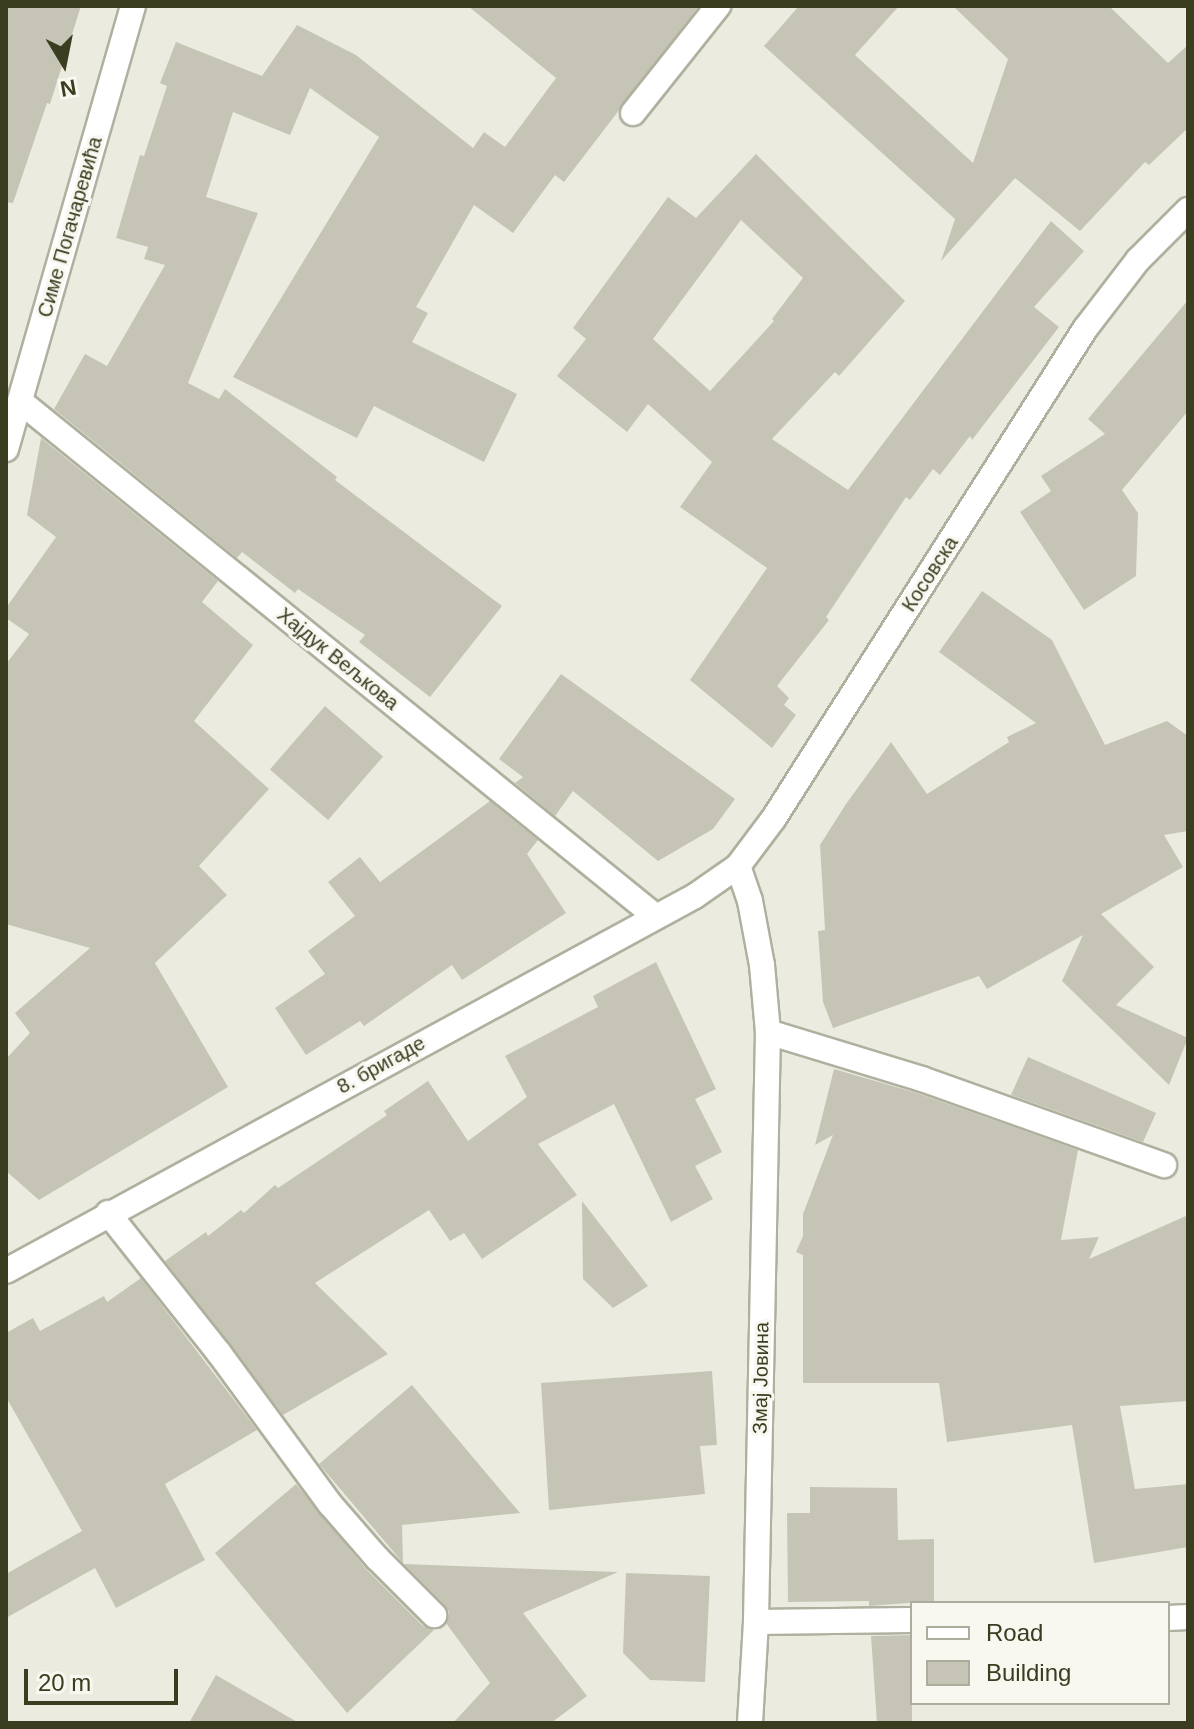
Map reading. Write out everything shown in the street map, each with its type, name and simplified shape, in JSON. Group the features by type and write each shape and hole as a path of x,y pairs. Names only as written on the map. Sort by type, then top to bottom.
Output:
{"street":[{"name":"Симе Погачаревића","path":"6,449 13,399 133,6"},
{"path":"633,113 718,6"},
{"name":"Косовска","path":"655,916 695,896 738,866 774,818 1085,329 1138,260 1188,210"},
{"name":"Хајдук Вељкова","path":"13,399 655,916"},
{"name":"Змај Јовина","path":"738,866 750,901 762,965 768,1032 756,1622 750,1723"},
{"name":"8. бригаде","path":"6,1271 655,916"},
{"path":"768,1032 922,1079 1164,1165"},
{"path":"108,1213 219,1353 330,1504 377,1558 434,1615"},
{"path":"756,1622 910,1620"}],"building":[{"path":"6,6 81,6 50,104 47,103 13,203 6,202"},
{"path":"468,6 699,6 564,182 555,175 513,233 474,205 416,307 428,313 412,342 517,394 484,462 374,406 357,438 233,377 379,137 310,88 290,135 233,112 206,197 258,213 188,383 219,399 225,389 337,477 335,480 502,606 430,697 359,642 365,635 298,589 295,593 242,552 237,558 54,409 85,354 107,366 165,265 144,259 148,247 116,238 140,155 144,156 167,86 160,83 176,42 262,76 297,25 356,55 473,148 484,132 505,147 556,78"},
{"path":"799,6 899,6 855,55 973,163 1008,59 953,6 1109,6 1168,63 1188,45 1188,128 1149,165 1145,162 1080,231 1015,178 941,261 955,219 764,46"},
{"path":"756,154 905,301 839,376 835,372 772,439 848,490 1051,221 1084,251 1034,307 1059,327 972,440 970,436 940,475 933,469 910,500 906,497 826,617 829,620 777,686 789,698 784,705 796,715 772,748 690,680 767,568 680,507 712,462 648,404 627,432 557,376 586,339 573,328 668,197 696,218","holes":["741,220 803,278 772,319 774,321 710,391 653,339"]},
{"path":"1188,300 1188,411 1122,490 1138,513 1136,576 1084,610 1020,512 1051,491 1041,476 1105,434 1088,419"},
{"path":"41,438 218,581 202,602 253,645 194,721 269,789 199,866 227,895 155,963 228,1087 39,1200 6,1171 6,1059 30,1033 15,1013 90,948 6,924 6,664 29,634 6,618 6,608 56,537 27,515"},
{"path":"982,591 1052,640 1105,745 1167,721 1188,736 1188,831 1164,835 1183,867 1101,914 1154,967 1116,1005 1188,1038 1169,1085 1062,981 1083,935 987,989 979,976 833,1028 823,1002 818,931 825,930 820,845 891,742 927,794 1009,742 1007,737 1036,723 939,652"},
{"path":"561,674 735,799 713,829 658,861 573,791 555,816 515,783 523,777 499,759"},
{"path":"325,706 383,757 328,820 270,769"},
{"path":"490,801 538,840 527,854 566,913 462,980 452,965 364,1026 360,1021 306,1055 275,1008 325,974 308,951 355,916 328,882 360,857 380,882"},
{"path":"656,962 716,1089 695,1099 722,1152 695,1166 713,1199 671,1222 614,1104 538,1144 577,1195 482,1259 464,1233 450,1241 429,1210 315,1283 388,1354 283,1415 165,1261 206,1232 208,1236 241,1210 244,1213 275,1185 278,1188 387,1115 384,1111 428,1081 468,1141 527,1097 505,1056 598,1007 593,996"},
{"path":"1028,1057 1156,1113 1143,1142 1011,1095"},
{"path":"834,1069 917,1093 1078,1150 1061,1240 1099,1237 1089,1259 1188,1215 1188,1401 1120,1406 1135,1489 1188,1484 1188,1547 1094,1563 1072,1425 947,1442 939,1383 803,1383 803,1255 796,1252 803,1236 803,1214 833,1135 815,1145"},
{"path":"582,1201 648,1286 613,1308 583,1279"},
{"path":"141,1278 257,1430 165,1484 205,1560 116,1608 95,1568 6,1618 6,1574 82,1531 6,1397 6,1333 33,1318 40,1331 104,1296 107,1302"},
{"path":"712,1371 717,1445 700,1446 705,1494 549,1510 541,1383"},
{"path":"412,1385 520,1513 402,1525 403,1563 319,1464"},
{"path":"296,1484 366,1569 423,1626 434,1630 347,1713 215,1553"},
{"path":"810,1487 897,1488 898,1540 934,1539 934,1601 869,1606 869,1601 788,1602 787,1513 810,1513"},
{"path":"404,1564 618,1572 523,1613 587,1696 551,1723 453,1723 490,1683 446,1623 449,1612 445,1605"},
{"path":"626,1573 710,1576 705,1682 650,1680 623,1653"},
{"path":"910,1635 912,1723 877,1723 871,1636"},
{"path":"216,1675 299,1723 189,1723"}]}
